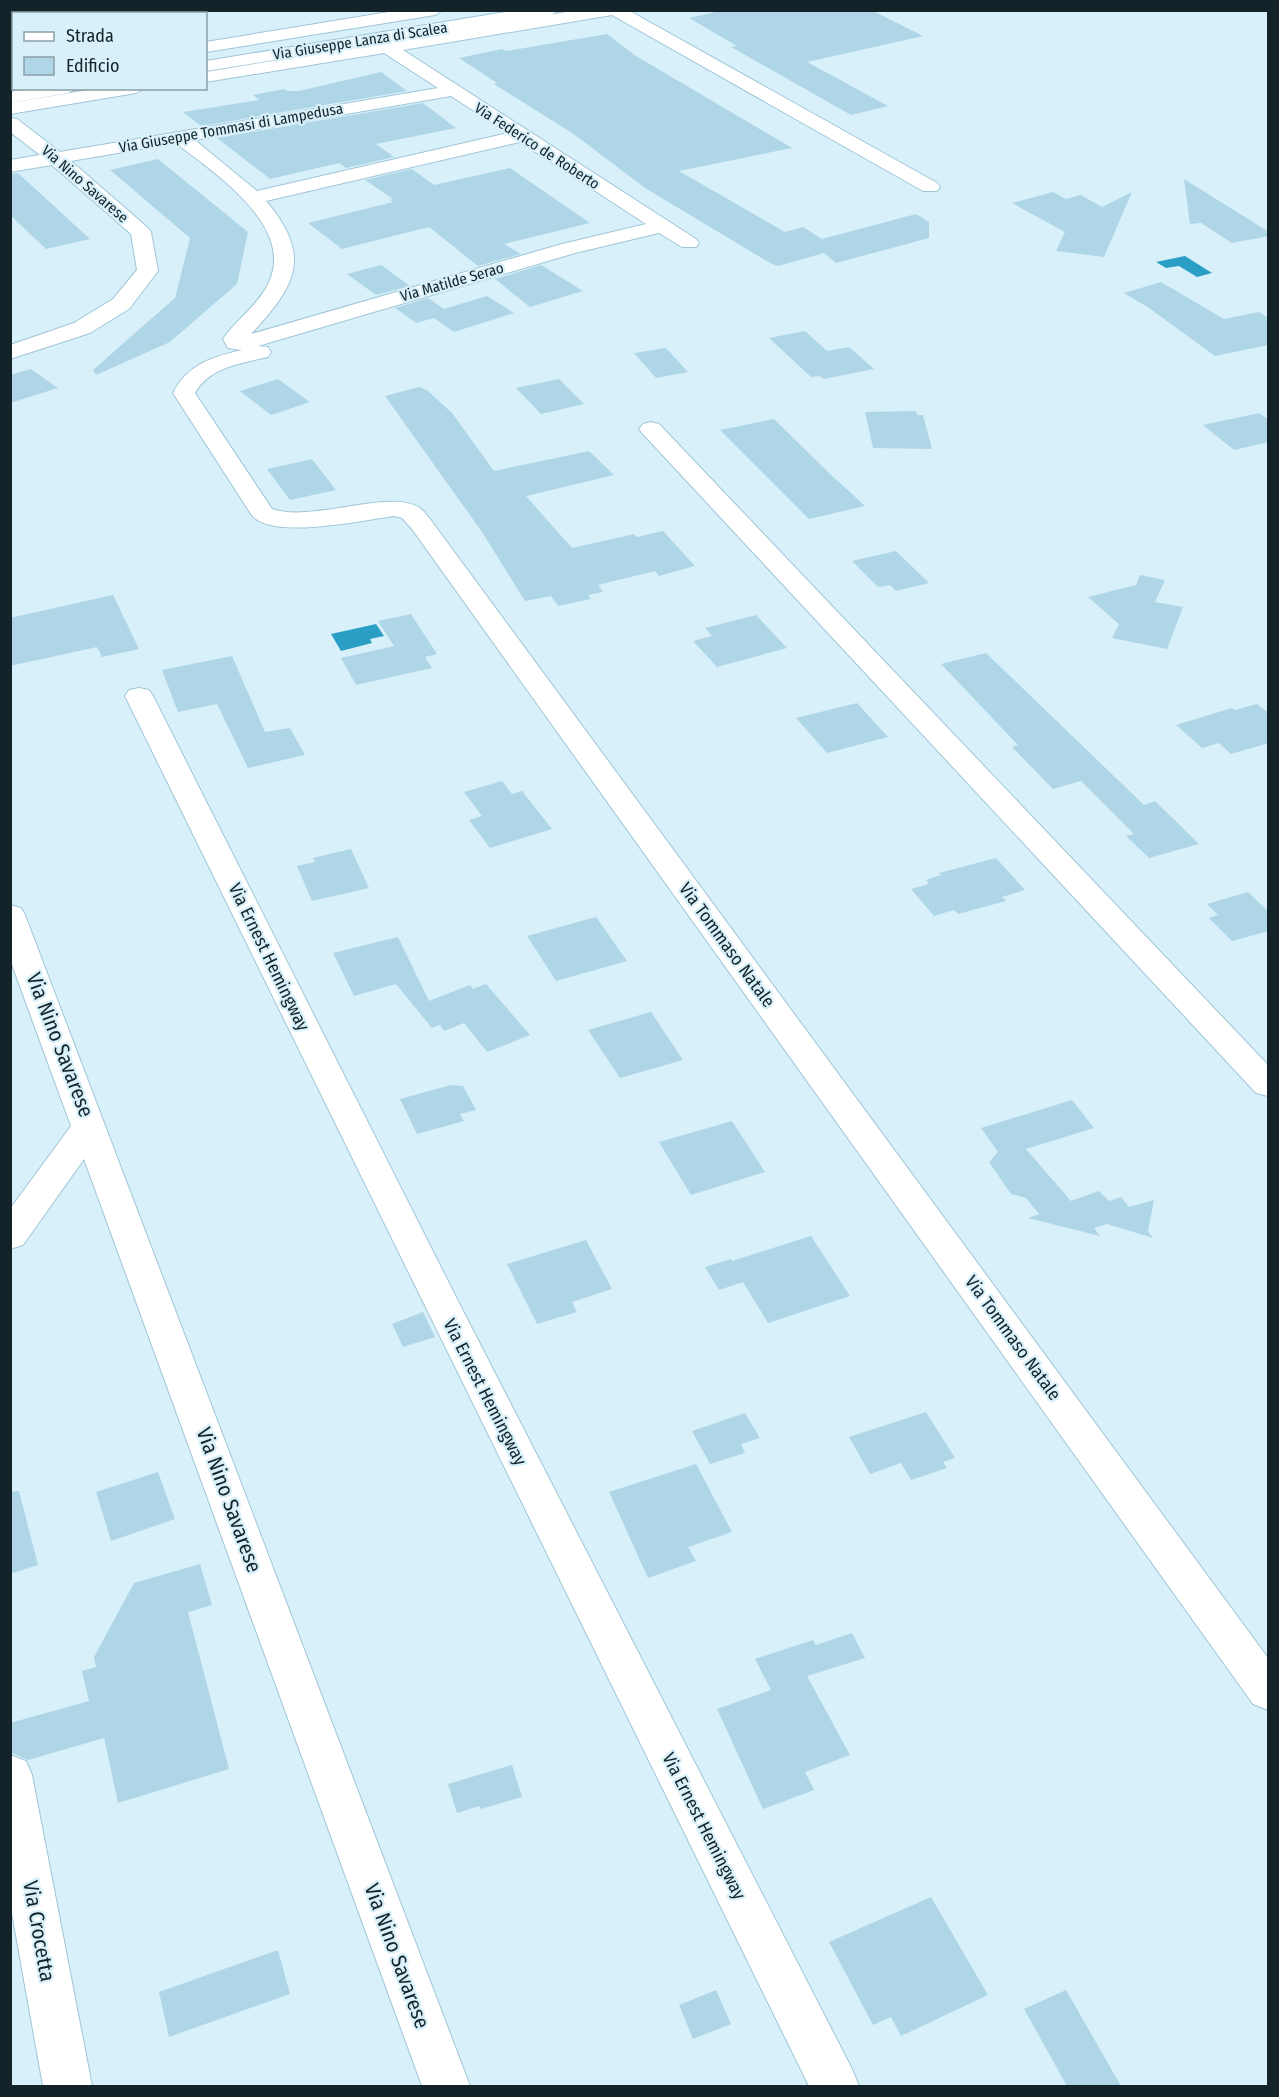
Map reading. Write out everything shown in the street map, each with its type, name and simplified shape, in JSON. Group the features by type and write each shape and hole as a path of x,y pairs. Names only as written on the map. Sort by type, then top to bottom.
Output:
{"street":[{"name":"Via Giuseppe Lanza di Scalea","path":"207,47 435,10"},
{"name":"Via Giuseppe Lanza di Scalea","path":"207,57 498,10"},
{"name":"Via Giuseppe Lanza di Scalea","path":"207,66 551,10"},
{"path":"207,77 613,10 930,187"},
{"path":"237,42 328,38"},
{"name":"Via Federico de Roberto","path":"387,47 451,91 689,243"},
{"path":"10,98 56,90"},
{"path":"10,109 124,90"},
{"name":"Via Giuseppe Tommasi di Lampedusa","path":"10,166 451,91"},
{"name":"Via Nino Savarese","path":"10,123 56,158 141,232 148,272 121,304 82,328 10,352"},
{"path":"253,198 521,136"},
{"path":"179,137 253,198 277,227 284,254 283,275 274,292 233,340 252,347"},
{"name":"Via Matilde Serao","path":"252,347 569,248 663,226"},
{"name":"Via Tommaso Natale","path":"252,347 199,372 187,384 184,393 263,514 294,521 394,509 411,513 421,524 1269,1691"},
{"path":"651,429 1269,1085"},
{"name":"Via Ernest Hemingway","path":"139,696 835,2086"},
{"name":"Via Nino Savarese","path":"10,915 446,2086"},
{"path":"10,1236 90,1125"},
{"name":"Via Crocetta","path":"10,1775 68,2086"}],"water":[{"path":"1185,256 1212,273 1197,277 1179,266 1166,268 1156,262"},
{"path":"376,624 384,636 370,639 372,643 341,651 331,634"}],"building":[{"path":"724,10 871,10 923,36 807,62 888,106 851,115 731,47 737,46 689,18"},
{"path":"607,34 636,56 792,148 679,171 785,232 803,227 822,239 916,214 929,222 929,238 836,263 824,253 778,266 770,263 645,188 575,135 494,84 497,83 459,58 502,49 506,51"},
{"path":"381,72 407,91 201,126 183,112 259,100 253,95 285,89 299,91"},
{"path":"423,103 456,128 376,144 394,157 346,168 339,163 270,179 217,138"},
{"path":"158,159 248,232 237,284 170,342 96,375 93,370 175,298 190,238 110,170"},
{"path":"510,168 590,223 504,244 521,254 478,266 429,227 342,249 308,223 393,202 390,200 393,199 365,180 412,169 434,185"},
{"path":"18,173 90,239 46,249 10,215 10,174"},
{"path":"1184,179 1269,232 1269,236 1232,243 1201,223 1190,224"},
{"path":"1053,192 1066,199 1081,195 1102,207 1132,192 1104,257 1056,251 1065,232 1012,203"},
{"path":"381,265 410,286 376,295 347,274"},
{"path":"541,265 583,291 530,307 495,279"},
{"path":"1161,282 1224,319 1259,312 1269,319 1269,345 1215,356 1149,308 1124,293"},
{"path":"487,296 514,313 454,332 434,318 416,323 395,308 428,298 444,309"},
{"path":"805,331 827,351 849,347 874,369 824,379 820,376 811,377 769,338"},
{"path":"666,348 688,372 656,378 634,353"},
{"path":"31,369 58,388 10,403 10,375"},
{"path":"278,379 310,402 271,415 240,391"},
{"path":"559,379 584,404 541,414 516,388"},
{"path":"419,387 427,390 452,413 494,471 589,451 614,475 526,496 572,548 634,534 637,537 663,531 695,566 659,576 655,571 598,585 603,592 588,595 591,599 558,606 551,596 525,601 482,532 385,396"},
{"path":"916,411 917,415 923,415 932,449 873,448 865,412"},
{"path":"1259,413 1269,420 1269,442 1234,450 1203,425"},
{"path":"774,419 865,506 809,519 720,430"},
{"path":"312,459 336,490 290,500 267,469"},
{"path":"896,551 929,583 896,591 890,585 878,587 852,561"},
{"path":"1140,575 1165,580 1155,602 1183,607 1167,649 1112,638 1119,624 1088,597 1136,585"},
{"path":"113,595 139,649 102,657 97,647 10,666 10,618"},
{"path":"411,614 437,654 425,657 432,668 356,685 341,658 394,646 378,621"},
{"path":"756,615 787,648 717,667 693,641 712,636 705,628"},
{"path":"986,653 1144,805 1155,801 1199,844 1149,858 1126,836 1134,834 1081,781 1053,789 1012,747 1018,745 941,664"},
{"path":"232,656 265,732 290,728 305,755 248,768 217,704 178,712 162,670"},
{"path":"857,703 888,737 827,753 796,718"},
{"path":"1257,704 1269,713 1269,743 1231,754 1219,743 1202,748 1176,725 1232,708 1235,710"},
{"path":"502,781 512,794 522,791 552,829 490,848 469,820 482,816 464,792"},
{"path":"351,849 369,888 312,901 297,866 315,862 313,858"},
{"path":"996,858 1025,890 1002,897 1006,901 958,914 954,910 934,916 911,889 929,884 926,880 941,875 939,873"},
{"path":"1248,892 1269,912 1269,931 1232,941 1209,918 1218,915 1207,904"},
{"path":"596,917 627,961 556,981 527,936"},
{"path":"398,937 429,1001 470,985 473,989 486,984 530,1035 487,1052 464,1023 444,1031 440,1025 432,1028 396,984 354,996 333,953"},
{"path":"651,1012 683,1060 620,1078 588,1030"},
{"path":"451,1085 463,1086 476,1110 460,1114 464,1121 417,1134 400,1099"},
{"path":"1072,1100 1094,1128 1026,1149 1071,1201 1099,1191 1109,1201 1121,1197 1129,1207 1154,1200 1148,1231 1153,1238 1107,1224 1094,1228 1100,1236 1028,1218 1039,1214 1026,1198 1011,1194 989,1162 998,1152 981,1128"},
{"path":"732,1121 765,1172 691,1195 659,1142"},
{"path":"811,1236 850,1296 768,1323 743,1282 719,1290 705,1267 731,1259 732,1261"},
{"path":"586,1240 612,1289 572,1302 577,1312 537,1324 507,1264"},
{"path":"423,1312 435,1337 403,1347 392,1324"},
{"path":"926,1412 955,1458 943,1462 947,1468 911,1480 901,1463 870,1474 849,1437"},
{"path":"745,1413 760,1438 741,1444 745,1453 710,1464 692,1431"},
{"path":"696,1464 732,1532 688,1547 696,1561 648,1578 609,1492"},
{"path":"158,1472 175,1519 111,1541 96,1492"},
{"path":"19,1491 38,1565 10,1574 10,1492"},
{"path":"200,1564 212,1605 188,1612 229,1769 118,1803 104,1738 28,1760 12,1753 10,1723 89,1701 82,1671 96,1667 94,1657 134,1583"},
{"path":"852,1633 865,1658 807,1676 850,1755 805,1772 814,1790 763,1809 717,1709 771,1690 755,1659 813,1640 816,1645"},
{"path":"512,1765 522,1797 481,1809 479,1806 457,1813 448,1784"},
{"path":"931,1897 988,1995 901,2036 891,2017 873,2025 829,1942"},
{"path":"278,1950 290,1994 169,2037 159,1992"},
{"path":"716,1990 731,2024 693,2039 679,2005"},
{"path":"1066,1990 1121,2086 1067,2086 1024,2009"}]}
